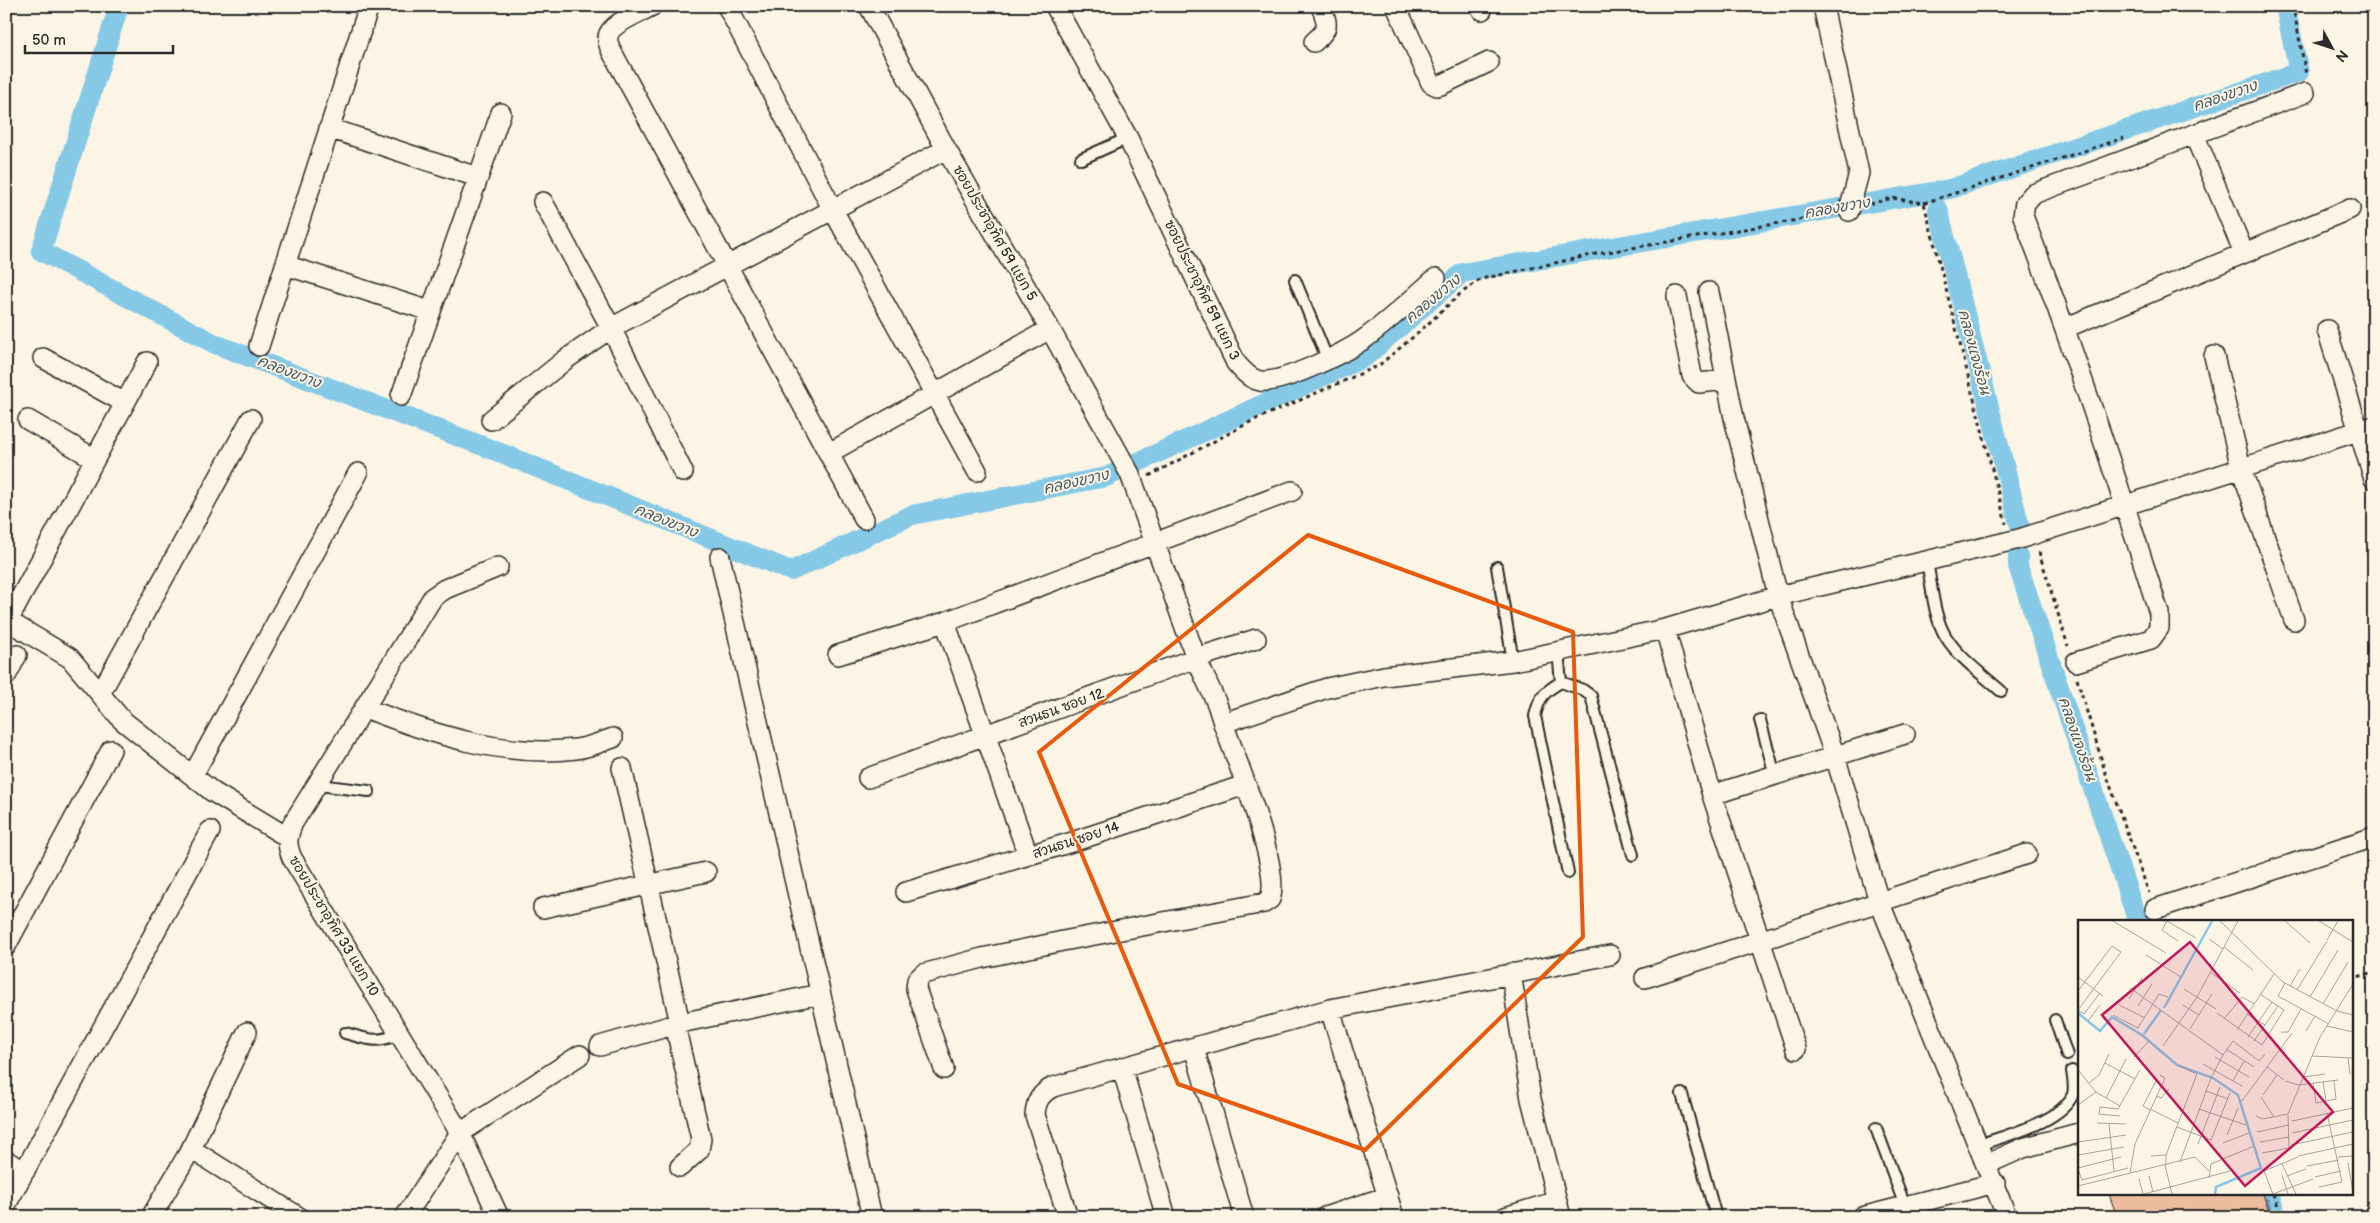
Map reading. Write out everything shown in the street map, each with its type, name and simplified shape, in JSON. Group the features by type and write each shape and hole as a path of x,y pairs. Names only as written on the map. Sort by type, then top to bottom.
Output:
{"street":[{"path":"259,346 369,6"},
{"path":"652,6 615,26 609,33 607,40 864,519"},
{"path":"727,6 833,210 978,470"},
{"name":"ซอยประชาอุทิศ 59 แยก 5","path":"869,6 946,149 1050,329 1128,473 1196,658 1217,704 1260,824 1273,883 1272,896 1268,901 982,958 923,974 917,980 916,989 944,1069"},
{"name":"ซอยประชาอุทิศ 59 แยก 3","path":"1055,6 1128,138 1236,363 1243,372 1253,379 1262,381 1286,377 1327,358 1362,340 1436,278"},
{"path":"1314,42 1325,32 1327,27 1321,6"},
{"path":"1396,6 1431,83 1434,85 1441,85 1489,62"},
{"path":"1823,6 1859,173 1851,206"},
{"path":"2074,662 2152,639 2159,628 2159,612 2126,505 2065,328 2023,216 2025,203 2033,194 2194,134 2306,86"},
{"path":"401,396 501,113"},
{"path":"329,128 477,177"},
{"path":"2194,134 2244,253"},
{"path":"491,420 565,360 611,328 946,149"},
{"path":"543,202 611,328 683,472"},
{"path":"2065,328 2350,209"},
{"path":"286,265 430,311"},
{"path":"1709,292 1726,380 1778,596 1835,756 1879,901 1995,1183 2007,1217"},
{"path":"1676,296 1692,376 1704,383 1726,380"},
{"path":"828,453 1050,329"},
{"path":"2326,330 2365,429 2374,479"},
{"path":"2214,356 2241,468 2294,620"},
{"path":"43,358 125,403"},
{"path":"147,362 8,620 70,658 122,720 213,792 287,837"},
{"path":"100,694 251,419"},
{"path":"28,420 95,459"},
{"path":"1223,723 1327,688 1375,678 1513,661 1664,630 1778,596 2034,535 2365,429"},
{"path":"193,775 358,473"},
{"path":"838,655 944,622 1292,491"},
{"path":"720,557 872,1217"},
{"name":"ซอยประชาอุทิศ 33 แยก 10","path":"497,1216 460,1133 292,858 287,847 287,837 293,823 434,597 445,589 498,567"},
{"path":"944,622 1028,855"},
{"path":"1664,630 1712,795 1796,1049"},
{"name":"สวนธน ซอย 12","path":"868,778 1196,658 1256,639"},
{"path":"6,676 18,655"},
{"path":"365,708 415,728 465,741 531,750 578,749 613,738"},
{"path":"1712,795 1905,734"},
{"path":"6,946 111,750"},
{"path":"622,768 702,1140 699,1150 680,1167"},
{"name":"สวนธน ซอย 14","path":"906,892 1245,785"},
{"path":"6,1205 210,831"},
{"path":"2155,909 2374,838"},
{"path":"1645,978 2027,854"},
{"path":"543,908 649,887 706,872"},
{"path":"1068,1217 1035,1115 1036,1103 1043,1092 1053,1087 1330,1009 1610,955"},
{"path":"1505,1217 1559,1209 1530,1099 1511,973"},
{"path":"600,1046 678,1024 820,994"},
{"path":"1330,1009 1394,1217"},
{"path":"150,1217 191,1149 247,1032"},
{"path":"1194,1048 1244,1217"},
{"path":"405,1217 460,1133 580,1055"},
{"path":"1122,1068 1166,1217"},
{"path":"1987,1164 2023,1148 2078,1133"},
{"path":"191,1149 299,1217"},
{"path":"6,1161 25,1172"},
{"path":"1862,1217 1995,1183"},
{"path":"1325,1217 1388,1196"}],"lane":[{"path":"1081,159 1128,138"},
{"path":"1295,280 1327,358"},
{"path":"1927,562 1939,618 1946,636 1961,656 2001,691"},
{"path":"1497,567 1513,661"},
{"path":"1558,652 1561,682"},
{"path":"1568,873 1535,716 1541,696 1548,689 1561,682 1584,690 1591,696 1632,855"},
{"path":"1760,720 1775,775"},
{"path":"318,785 369,791"},
{"path":"2055,1020 2067,1056"},
{"path":"345,1033 378,1040 384,1040 399,1034"},
{"path":"1979,1145 2052,1117 2064,1109 2074,1092 2072,1071"},
{"path":"1682,1094 1716,1217"},
{"path":"1876,1128 1906,1206"}],"path":[{"path":"2293,6 2306,86"},
{"path":"1128,473 1378,366 1418,333 1460,294 1481,280 1596,254 1892,198 1924,203 2129,136"},
{"path":"1924,203 2010,541"},
{"path":"2034,535 2106,771 2155,909"},
{"path":"2352,979 2374,972"},
{"path":"2274,1196 2283,1217"}],"highlighted area":[{"path":"1308,535 1573,632 1583,937 1365,1150 1178,1084 1039,752"}],"building":[{"path":"2110,1196 2264,1196 2271,1217 2117,1217"}],"waterway":[{"name":"คลองขวาง","path":"119,6 41,251 215,344 501,453 791,571 912,515 1106,477 1365,357 1462,273 1950,189 2299,72 2285,6"},
{"name":"คลองแจงร้อน","path":"1938,209 2019,523"},
{"name":"คลองแจงร้อน","path":"2018,556 2018,566 2137,920"},
{"name":"คลองแจงร้อน","path":"2270,1196 2277,1217"}]}
